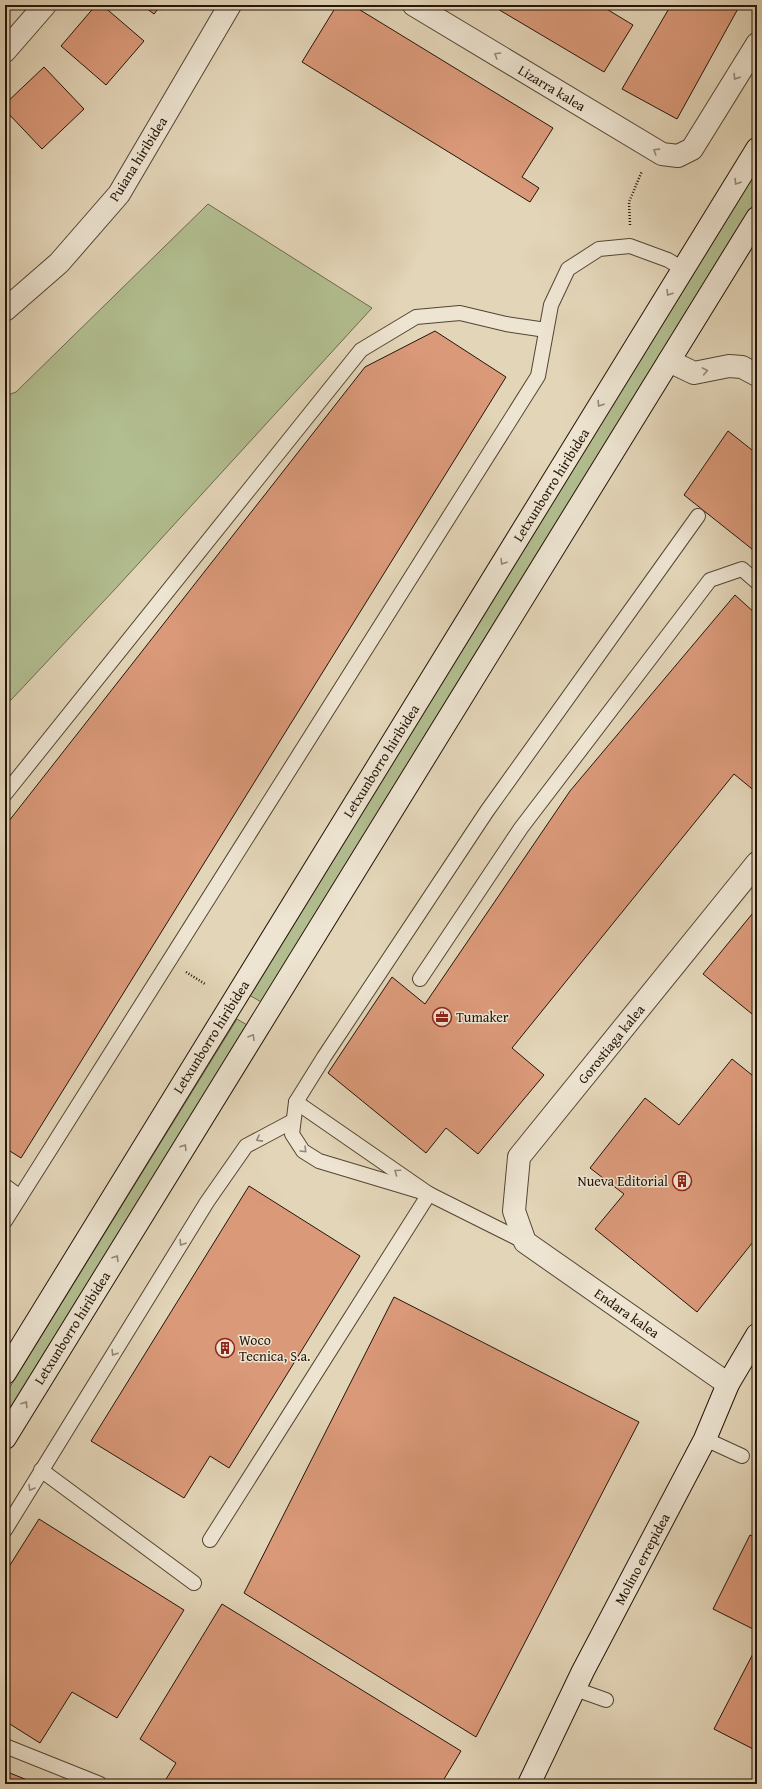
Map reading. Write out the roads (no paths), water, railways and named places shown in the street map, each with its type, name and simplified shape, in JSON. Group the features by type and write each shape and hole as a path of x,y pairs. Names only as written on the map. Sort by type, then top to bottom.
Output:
{"main road":[{"path":"5,51 45,5"},
{"name":"Puiana hiribidea","path":"5,310 59,263 119,194 230,5"},
{"name":"Lizarra kalea","path":"414,5 662,154 678,156 692,149 757,44"},
{"name":"Letxunborro hiribidea","path":"5,1373 757,149"},
{"name":"Letxunborro hiribidea","path":"5,1438 757,218"},
{"path":"669,361 694,373 729,366 742,367 757,375"},
{"name":"Gorostiaga kalea","path":"525,1242 514,1211 519,1157 757,863"},
{"name":"Endara kalea","path":"525,1242 728,1384"},
{"name":"Molino errepidea","path":"529,1784 575,1689 705,1439 728,1384 757,1335"}],"lane":[{"path":"5,1221 538,376 551,305 568,269 599,249 630,246 668,260 683,269"},
{"path":"5,794 361,350 416,317 460,313 506,324 546,330"},
{"path":"429,1194 319,1161 303,1152 292,1134 296,1102 324,1056 487,811 698,516"},
{"path":"420,979 521,828 710,580 742,569 757,582"},
{"path":"296,1102 429,1194 525,1242"},
{"path":"5,1530 207,1202 246,1146 293,1121"},
{"path":"5,1186 20,1197"},
{"path":"210,1540 429,1194"},
{"path":"705,1439 742,1456"},
{"path":"41,1470 194,1583"},
{"path":"575,1689 606,1700"},
{"path":"5,1746 100,1784"}],"place":[{"name":"Tumaker","path":"442,1017"},
{"name":"Nueva Editorial","path":"682,1181"},
{"name":"Woco Tecnica, S.a.","path":"225,1348"}]}
